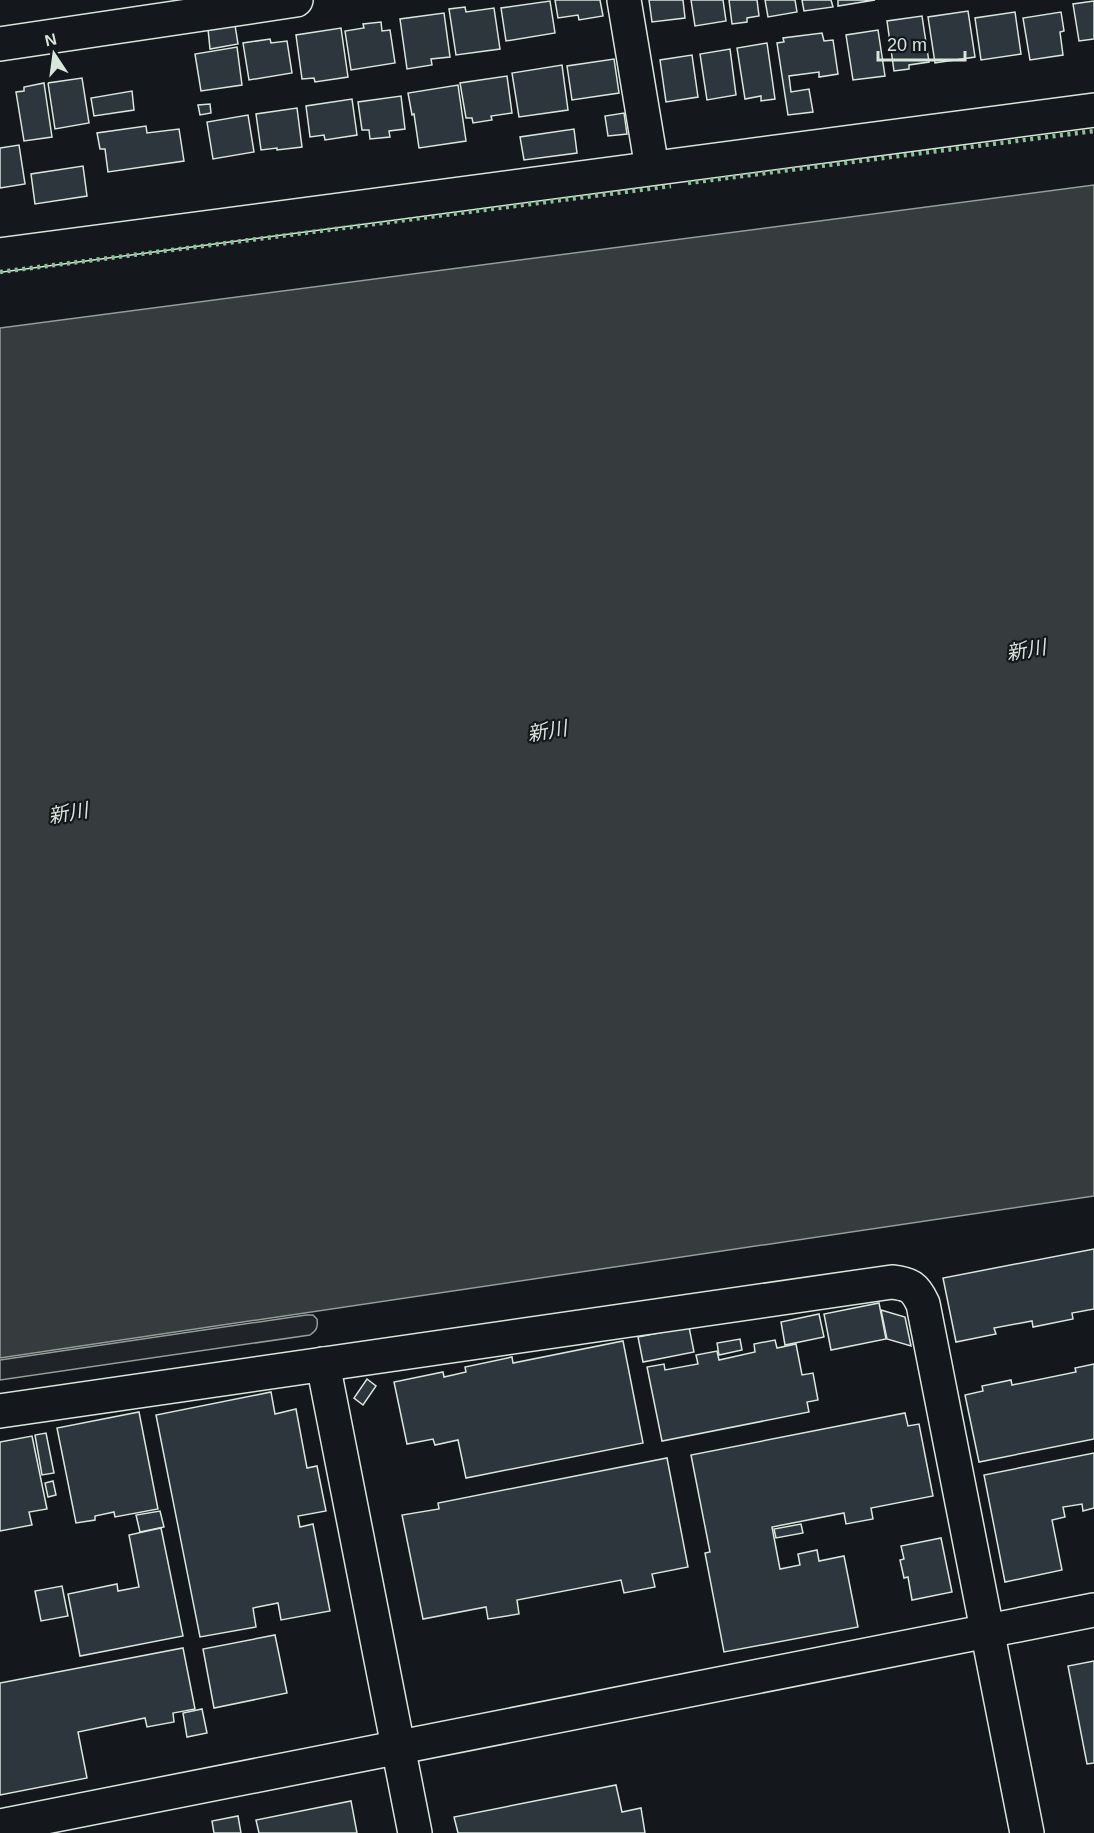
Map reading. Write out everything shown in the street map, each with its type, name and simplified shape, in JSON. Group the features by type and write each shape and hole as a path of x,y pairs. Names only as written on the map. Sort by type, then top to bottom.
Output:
{"street":[{"path":"0,44 296,0"},
{"path":"624,0 652,168"},
{"path":"0,255 1094,110"},
{"path":"0,1411 892,1282 906,1283 917,1291 923,1304 1027,1833"},
{"path":"323,1364 415,1833"},
{"path":"0,1826 1094,1610"}],"shaded area":[{"path":"313,1315 317,1319 317,1328 310,1335 0,1380 0,1360"}],"water":[{"name":"新川","path":"1094,185 1094,1196 0,1358 0,328"}],"building":[{"path":"555,0 600,0 603,16 579,20 578,15 558,18"},
{"path":"649,0 683,0 685,18 652,22"},
{"path":"691,0 723,0 726,21 695,26"},
{"path":"729,0 757,0 759,16 747,18 747,22 732,24"},
{"path":"765,0 795,0 797,12 768,17"},
{"path":"802,0 831,0 833,7 804,11"},
{"path":"838,0 875,0 838,6"},
{"path":"550,1 555,33 506,41 501,8"},
{"path":"1094,1 1094,39 1079,41 1073,4"},
{"path":"465,7 466,12 494,8 500,49 456,55 449,9"},
{"path":"968,11 975,57 935,63 928,17"},
{"path":"1015,12 1021,54 981,60 975,18"},
{"path":"1061,12 1064,31 1060,32 1063,55 1030,60 1023,18"},
{"path":"444,13 450,57 431,59 432,65 407,69 400,19"},
{"path":"922,16 929,62 909,65 909,69 894,71 887,21"},
{"path":"381,22 382,31 390,30 395,63 351,70 345,31 364,28 363,24"},
{"path":"235,25 238,44 210,49 208,29"},
{"path":"341,28 348,77 315,82 314,78 302,79 296,35"},
{"path":"878,30 885,76 853,80 846,35"},
{"path":"822,33 824,41 833,40 838,74 819,77 819,72 789,76 791,92 809,89 813,112 788,115 777,43 784,42 783,38"},
{"path":"270,39 271,43 287,41 292,73 249,80 243,43"},
{"path":"767,43 775,99 761,101 761,96 745,99 737,48"},
{"path":"237,47 242,85 201,91 195,54"},
{"path":"730,49 736,95 707,100 700,54"},
{"path":"692,55 698,97 666,102 660,60"},
{"path":"614,59 619,93 572,100 567,66"},
{"path":"562,65 568,110 519,117 512,73"},
{"path":"507,76 512,113 491,116 492,120 473,123 472,118 466,118 460,83"},
{"path":"82,78 89,123 55,129 48,83"},
{"path":"44,83 52,137 24,141 16,92 24,91 24,87"},
{"path":"458,85 466,141 419,148 408,93"},
{"path":"132,91 134,110 94,116 91,98"},
{"path":"401,96 405,129 389,131 390,137 370,139 369,130 362,130 358,102"},
{"path":"352,99 357,135 325,140 324,135 310,137 306,106"},
{"path":"210,104 211,113 200,115 198,105"},
{"path":"297,108 302,147 261,150 256,114"},
{"path":"624,113 627,134 608,136 605,116"},
{"path":"248,115 254,152 213,159 207,122"},
{"path":"146,126 147,133 179,129 184,161 108,172 105,149 100,149 97,133"},
{"path":"574,129 577,153 524,160 520,137"},
{"path":"19,145 25,184 0,188 0,148"},
{"path":"83,166 87,196 35,204 31,174"},
{"path":"1094,1249 1094,1309 1072,1313 1073,1319 1033,1327 1032,1321 994,1328 996,1334 956,1342 943,1278"},
{"path":"879,1303 886,1339 831,1350 824,1314"},
{"path":"881,1310 905,1317 911,1346 887,1339"},
{"path":"819,1314 824,1337 785,1345 781,1322"},
{"path":"689,1327 694,1352 643,1362 638,1337"},
{"path":"740,1339 742,1350 719,1355 717,1343"},
{"path":"775,1340 777,1348 796,1344 802,1375 813,1373 818,1400 807,1402 809,1412 662,1441 647,1367 664,1364 665,1370 698,1364 696,1355 717,1351 719,1360 755,1352 754,1344"},
{"path":"623,1341 643,1443 466,1478 458,1440 435,1445 433,1439 407,1444 394,1382 443,1372 444,1377 466,1372 465,1367 512,1357 513,1363"},
{"path":"1094,1364 1094,1439 979,1462 965,1395 983,1391 982,1386 1011,1380 1012,1385 1076,1372 1075,1368"},
{"path":"367,1379 376,1386 363,1405 354,1398"},
{"path":"271,1392 275,1414 296,1409 307,1468 317,1466 326,1511 298,1516 300,1527 313,1524 330,1611 281,1620 278,1603 253,1608 256,1627 200,1637 156,1415"},
{"path":"139,1412 158,1509 115,1517 114,1512 95,1516 95,1520 76,1523 57,1428"},
{"path":"905,1413 908,1426 919,1424 933,1496 871,1508 873,1519 846,1524 844,1513 772,1527 780,1569 800,1565 798,1554 817,1550 819,1561 844,1556 858,1627 724,1652 705,1553 710,1552 691,1455"},
{"path":"46,1433 54,1473 42,1475 35,1435"},
{"path":"32,1436 47,1509 29,1512 32,1525 0,1531 0,1442"},
{"path":"1094,1453 1094,1508 1083,1511 1082,1504 1063,1507 1065,1517 1052,1520 1062,1570 1005,1582 984,1475"},
{"path":"667,1458 688,1567 652,1574 655,1587 624,1593 621,1580 517,1600 519,1614 488,1619 486,1607 423,1619 402,1515 439,1509 438,1503"},
{"path":"53,1481 56,1495 48,1497 45,1483"},
{"path":"160,1511 164,1527 140,1532 136,1515"},
{"path":"801,1524 803,1533 776,1538 774,1529"},
{"path":"161,1528 183,1636 80,1656 68,1594 117,1584 118,1591 139,1587 129,1535"},
{"path":"941,1538 952,1592 912,1600 908,1577 904,1578 900,1560 904,1559 901,1546"},
{"path":"62,1586 68,1616 41,1621 35,1591"},
{"path":"275,1635 287,1693 214,1708 203,1649"},
{"path":"183,1648 195,1709 173,1713 174,1722 147,1727 145,1718 78,1732 87,1778 0,1795 0,1683"},
{"path":"1094,1661 1094,1763 1087,1764 1068,1666"},
{"path":"202,1709 207,1733 187,1737 183,1713"},
{"path":"616,1785 622,1812 641,1808 645,1833 458,1833 454,1817"},
{"path":"351,1801 357,1833 259,1833 256,1820"},
{"path":"238,1816 241,1833 214,1833 212,1821"}],"hedge":[{"path":"688,183 1094,131"},
{"path":"0,272 671,186"}]}
